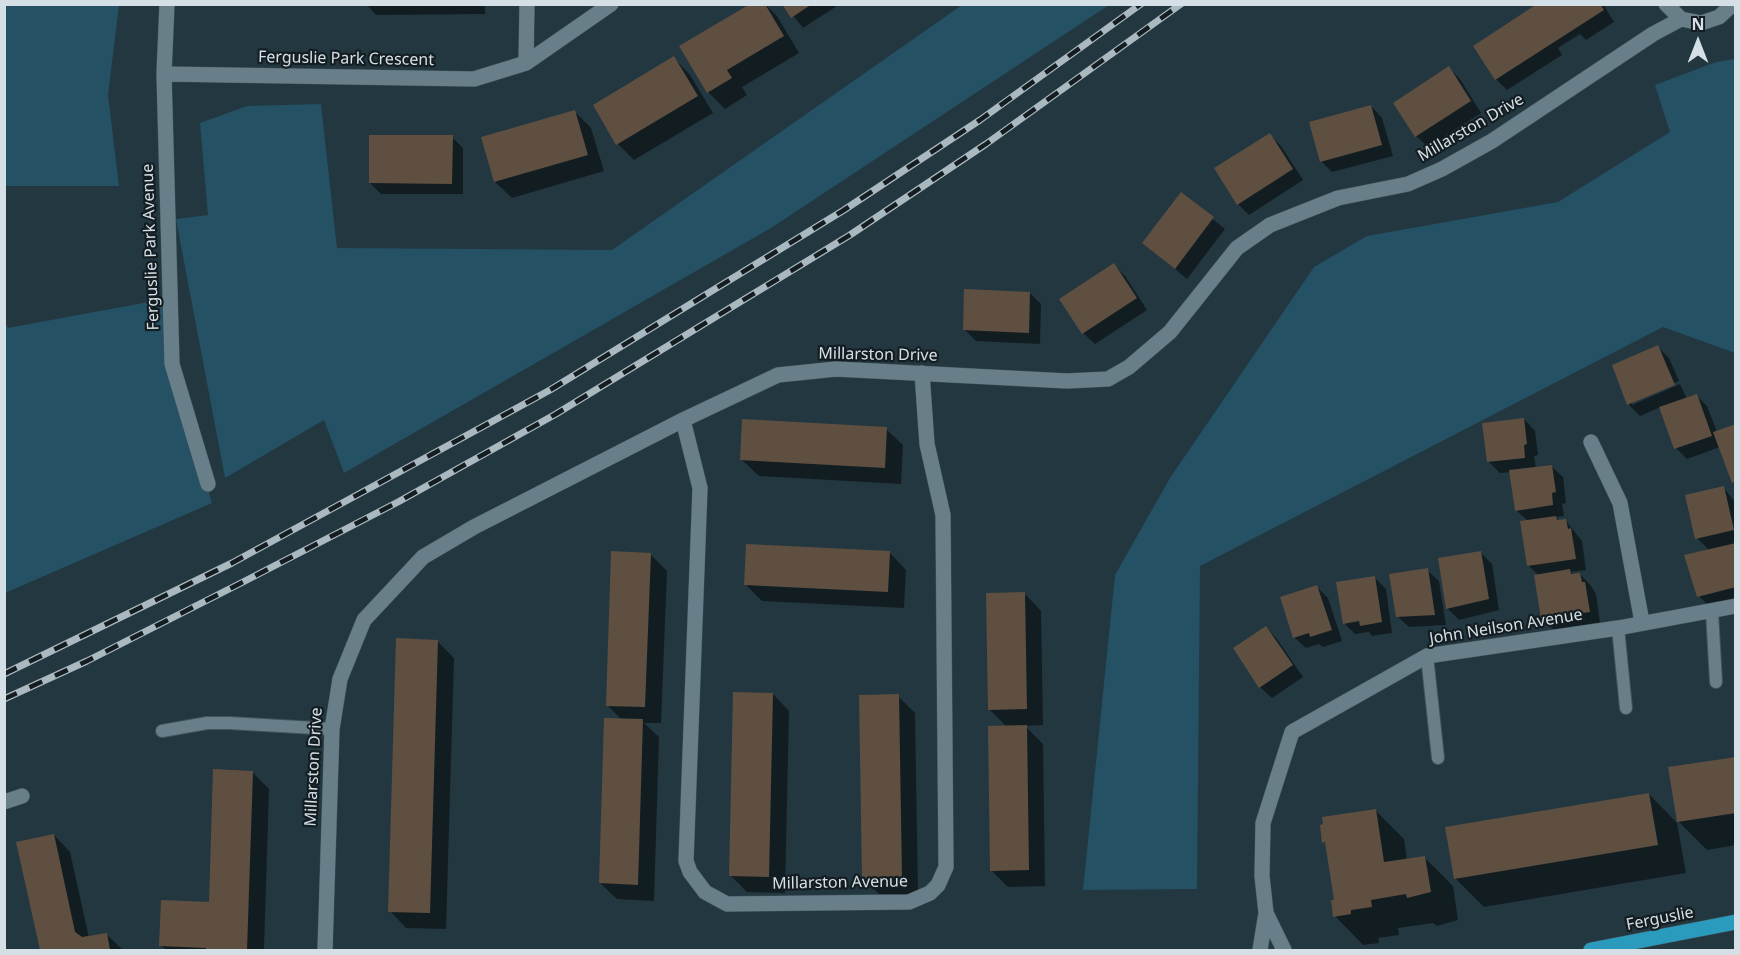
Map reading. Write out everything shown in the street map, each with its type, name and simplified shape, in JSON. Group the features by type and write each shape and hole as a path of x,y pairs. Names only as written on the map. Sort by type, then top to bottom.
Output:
{"main road":[{"name":"Ferguslie","path":"1592,951 1736,922"}],"street":[{"name":"Ferguslie Park Avenue","path":"167,4 164,74 172,364 208,484"},
{"path":"526,63 527,4"},
{"name":"Ferguslie Park Crescent","path":"164,74 474,79 526,63 611,4"},
{"path":"1666,4 1682,19 1701,23 1719,17 1733,4"},
{"name":"Millarston Drive","path":"325,951 332,729 340,679 364,620 423,557 474,527 683,420 778,375 836,369 1067,381 1108,379 1129,367 1170,332 1237,248 1270,225 1338,198 1408,184 1442,169 1492,141 1653,34 1682,19"},
{"name":"Millarston Avenue","path":"683,420 700,488 687,849 690,872 705,892 727,904 909,902 930,893 938,885 946,867 943,515 927,444 922,373"},
{"path":"1592,442 1620,503 1642,622"},
{"name":"John Neilson Avenue","path":"1260,951 1266,913 1262,876 1263,823 1292,732 1427,656 1618,628 1736,606"},
{"path":"4,802 22,796"},
{"name":"John Neilson Avenue","path":"1266,913 1284,951"}],"lane":[{"path":"1712,612 1716,682"},
{"path":"1618,628 1626,708"},
{"path":"1427,656 1438,758"},
{"path":"162,731 229,723 332,729"}],"shaded area":[{"path":"4,5 119,5 108,95 119,186 5,186"},
{"path":"962,5 1109,5 771,228 344,473 324,420 225,478 176,219 208,215 200,123 247,106 321,104 337,248 612,250"},
{"path":"1735,59 1735,353 1663,327 1200,566 1197,889 1083,890 1115,575 1170,478 1314,267 1367,236 1558,202 1670,132 1655,85 1716,62"},
{"path":"170,298 172,364 212,503 5,593 4,322 8,328"}],"building":[{"path":"750,4 765,4 784,36 727,70 732,78 707,93 679,46"},
{"path":"782,4 812,4 791,18"},
{"path":"1537,4 1600,4 1604,10 1495,80 1473,46"},
{"path":"674,56 698,96 616,145 593,105"},
{"path":"1449,66 1471,101 1415,137 1393,103"},
{"path":"1371,105 1382,145 1320,162 1309,122"},
{"path":"575,110 588,155 494,182 481,137"},
{"path":"1270,133 1293,169 1237,205 1214,168"},
{"path":"369,135 453,135 452,184 369,183"},
{"path":"1181,192 1214,217 1175,269 1142,243"},
{"path":"1114,263 1137,298 1082,334 1059,299"},
{"path":"964,289 1030,292 1029,333 963,330"},
{"path":"1658,345 1675,385 1627,405 1612,365"},
{"path":"1697,394 1712,436 1674,449 1659,407"},
{"path":"1524,418 1527,444 1524,445 1525,458 1487,462 1482,423"},
{"path":"742,419 887,427 885,468 740,460"},
{"path":"1736,424 1736,481 1732,483 1713,432"},
{"path":"1552,465 1556,492 1552,493 1553,505 1515,511 1509,470"},
{"path":"1724,486 1734,530 1695,539 1685,495"},
{"path":"1556,516 1557,520 1566,519 1568,529 1571,528 1576,559 1527,566 1520,521"},
{"path":"1736,543 1736,587 1697,597 1684,555"},
{"path":"746,544 890,551 888,592 744,585"},
{"path":"611,551 651,553 645,707 606,706"},
{"path":"1481,551 1489,599 1446,609 1438,558"},
{"path":"1428,568 1435,615 1396,617 1389,574"},
{"path":"1570,569 1571,574 1580,573 1582,582 1585,582 1590,612 1541,619 1534,575"},
{"path":"1375,576 1382,622 1360,626 1359,621 1343,624 1336,582"},
{"path":"1317,585 1332,630 1310,637 1309,633 1293,638 1280,597"},
{"path":"1025,592 1027,709 988,710 986,593"},
{"path":"1266,626 1293,665 1259,688 1233,648"},
{"path":"396,638 438,640 430,913 388,912"},
{"path":"733,692 773,693 769,877 729,876"},
{"path":"899,694 902,878 862,879 859,695"},
{"path":"604,718 643,719 638,885 599,883"},
{"path":"1027,725 1029,870 990,871 988,726"},
{"path":"1736,757 1736,813 1677,822 1668,767"},
{"path":"213,769 253,771 247,950 206,950 206,948 159,946 161,900 209,902"},
{"path":"1649,793 1658,845 1454,879 1445,827"},
{"path":"1376,809 1384,862 1425,856 1431,892 1407,898 1406,894 1371,900 1372,907 1351,910 1351,914 1333,917 1331,900 1334,900 1320,825 1323,824 1322,817"},
{"path":"54,834 75,932 82,937 107,933 110,950 40,950 16,842"}],"railway":[{"path":"4,674 232,563 550,390 844,210 980,120 1141,4"},
{"path":"4,699 87,661 398,502 556,414 850,235 986,144 1181,4"}]}
